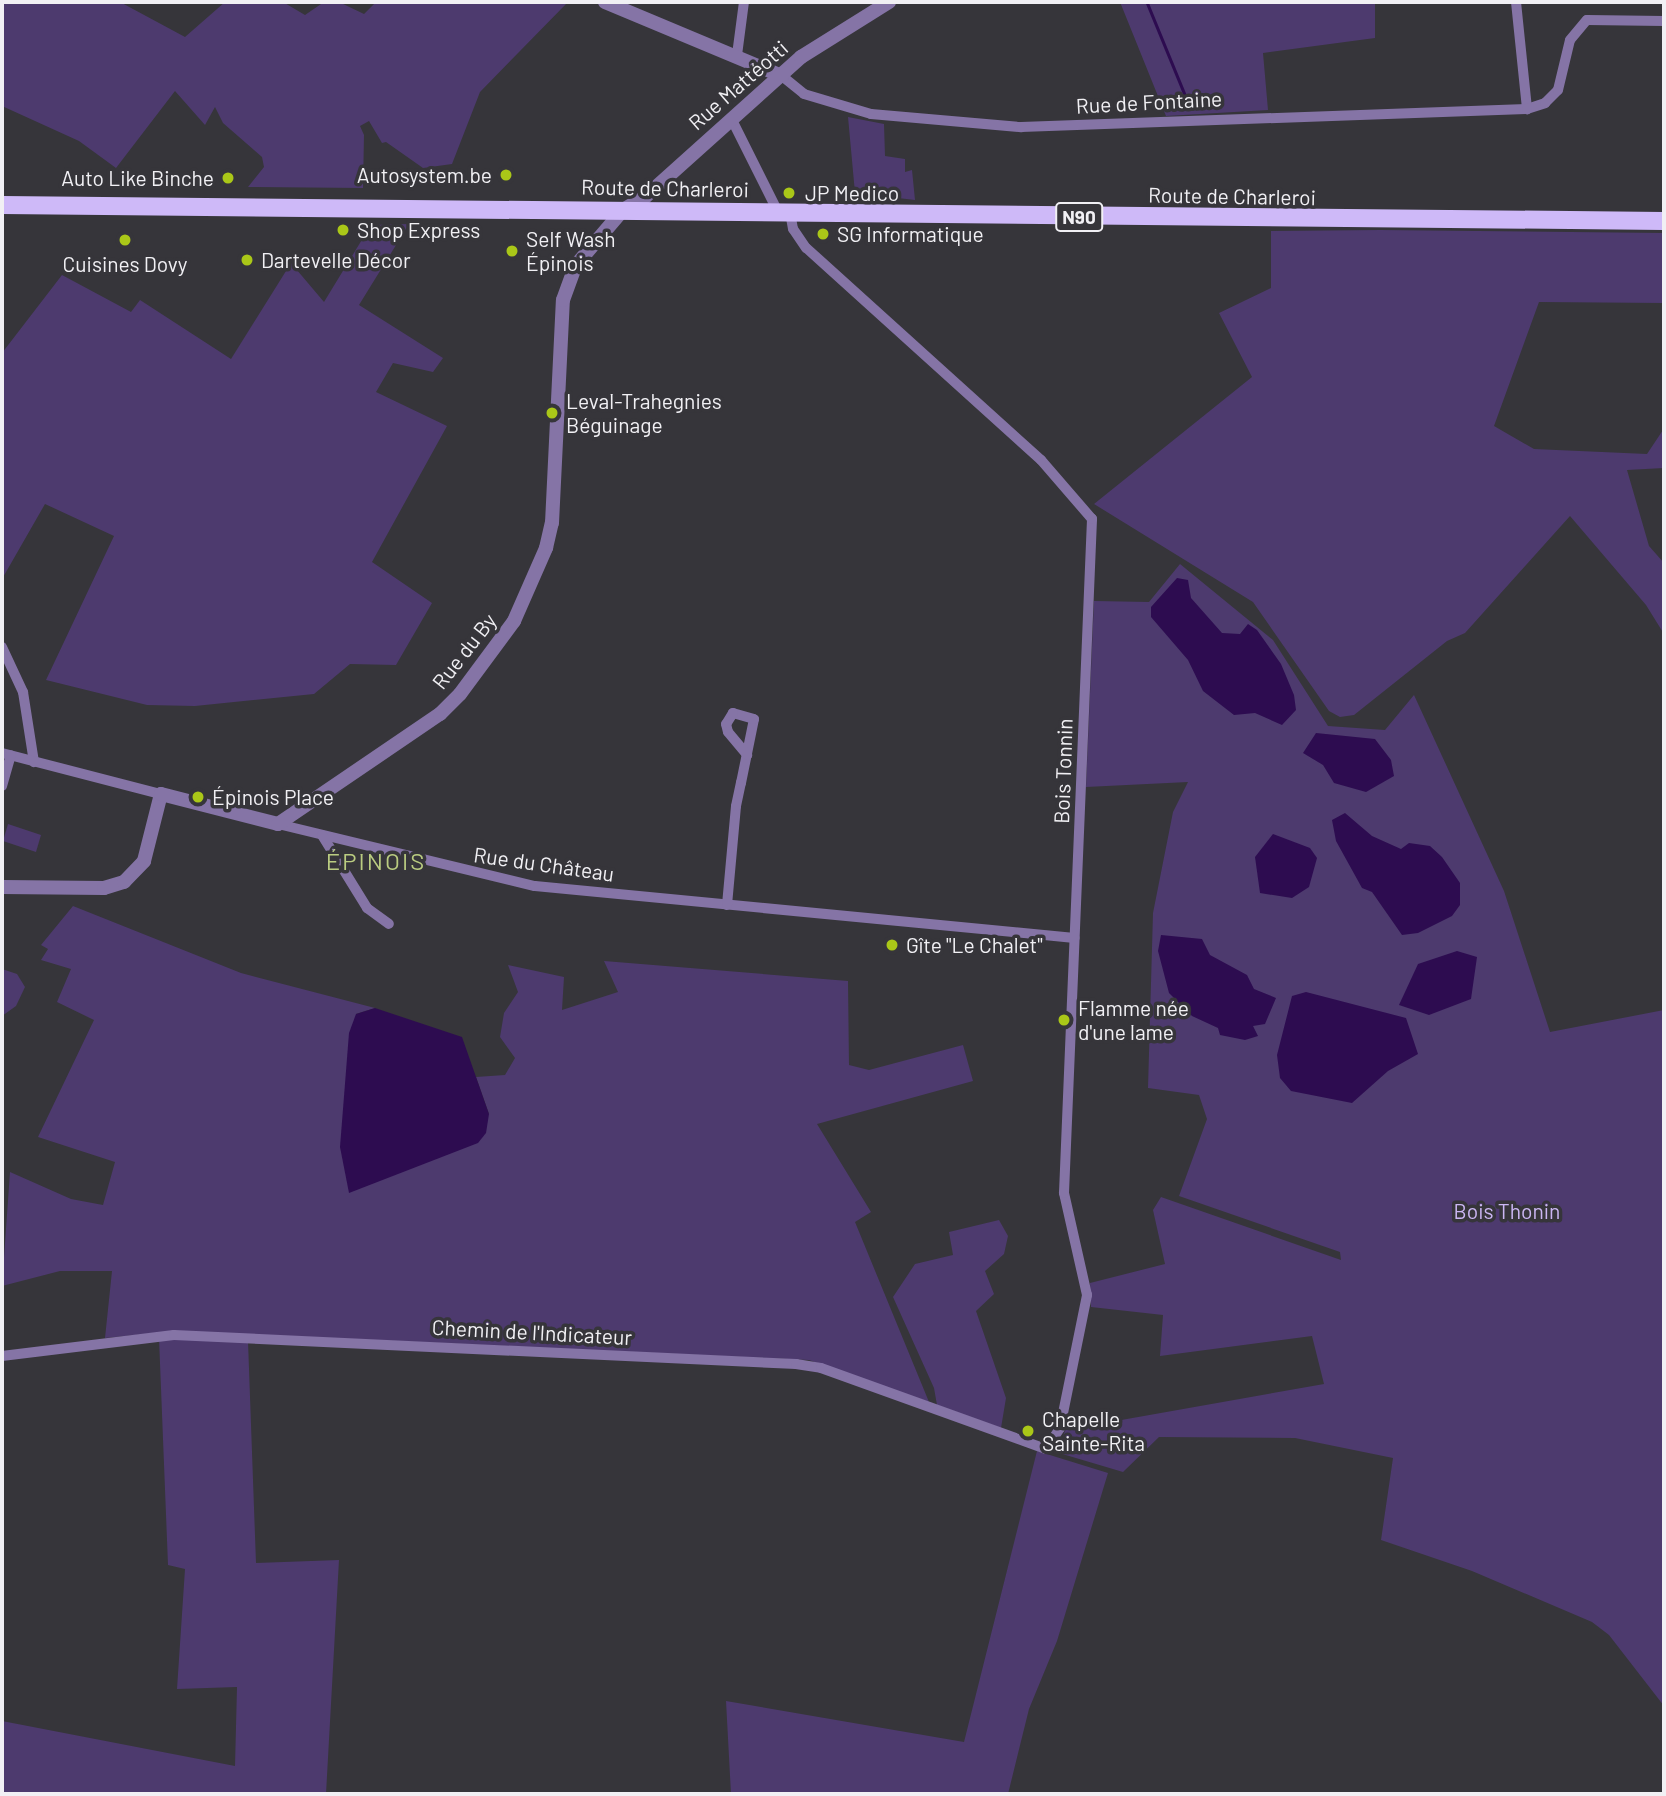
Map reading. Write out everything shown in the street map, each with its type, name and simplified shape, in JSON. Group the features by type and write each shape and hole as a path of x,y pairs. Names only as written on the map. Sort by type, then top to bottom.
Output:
{"main road":[{"name":"Route de Charleroi","path":"2,205 1664,221"}],"street":[{"name":"Rue de Fontaine","path":"605,2 737,55 782,76 804,94 871,114 1021,127 1527,109 1545,103 1558,90 1570,40 1587,20 1664,21"},
{"path":"737,55 744,2"},
{"name":"Rue Mattéotti","path":"623,210 645,197 801,57 889,2"},
{"path":"1516,2 1527,109"},
{"name":"Bois Tonnin","path":"731,118 793,229 806,247 1041,460 1091,519 1064,1193 1087,1296 1060,1428 1046,1449"},
{"name":"Rue du By","path":"278,824 440,713 460,694 514,621 552,523 562,314 568,281 582,256 623,210"},
{"path":"2,647 23,692 34,762"},
{"path":"2,786 6,754 278,824"},
{"path":"727,905 736,806 747,755"},
{"path":"2,887 104,888 124,882 144,861 161,794"},
{"name":"Rue du Château","path":"278,824 501,881 1075,938"},
{"path":"322,835 367,908 389,924"},
{"name":"Chemin de l'Indicateur","path":"2,1356 174,1335 796,1364 821,1368 1046,1449"}],"green space":[{"path":"2,2 120,2 185,37 225,2 283,2 305,15 324,2 339,2 364,14 376,2 568,2 480,92 452,164 423,168 386,142 382,143 369,121 360,126 364,135 363,188 248,187 264,167 262,157 223,123 215,107 205,125 175,91 116,168 79,141 2,106"},
{"path":"1120,2 1375,2 1375,38 1263,53 1268,110 1166,116"},
{"path":"848,117 884,124 885,156 905,159 905,172 912,170 915,200 855,193"},
{"path":"409,224 359,305 443,358 433,372 393,363 376,392 447,426 372,562 432,603 396,665 350,664 314,694 195,706 147,705 46,680 114,536 45,504 2,579 2,353 62,275 131,312 140,300 231,359 291,263 324,302 363,238 372,239 372,225"},
{"path":"1271,231 1664,233 1664,303 1539,302 1494,426 1534,449 1647,454 1663,430 1664,468 1627,470 1649,546 1664,563 1664,634 1646,605 1570,516 1465,633 1447,641 1354,715 1340,717 1329,711 1253,602 1094,504 1252,377 1219,313 1271,288"},
{"name":"Bois Thonin","path":"1180,564 1273,640 1328,726 1385,730 1414,695 1504,891 1550,1032 1664,1010 1664,1706 1609,1635 1592,1622 1472,1571 1381,1540 1393,1458 1295,1438 1159,1437 1123,1472 1059,1453 1065,1430 1324,1384 1312,1336 1160,1356 1163,1315 1091,1307 1090,1283 1165,1264 1153,1210 1161,1197 1341,1260 1340,1252 1179,1196 1207,1119 1199,1095 1148,1088 1153,913 1173,812 1188,782 1086,787 1094,601 1149,602"},
{"path":"8,824 41,835 36,852 3,841"},
{"path":"73,906 241,973 375,1008 356,1014 489,1114 476,1077 505,1075 515,1058 500,1037 504,1013 518,992 508,965 564,977 562,1010 618,992 604,961 848,981 849,1065 869,1070 963,1045 973,1081 817,1124 871,1212 855,1222 929,1402 809,1360 176,1331 105,1338 112,1271 60,1271 2,1286 10,1172 71,1199 103,1205 115,1162 38,1137 94,1020 57,1002 71,969 41,960 48,949 41,945"},
{"path":"2,969 17,974 25,987 16,1006 2,1016"},
{"path":"999,1220 1008,1236 1004,1254 985,1271 994,1294 976,1311 1006,1398 1001,1428 937,1405 934,1388 893,1297 915,1264 953,1255 949,1232"},
{"path":"159,1338 248,1341 256,1563 339,1560 326,1794 2,1794 2,1721 235,1766 237,1687 177,1689 185,1569 168,1565"},
{"path":"1037,1451 1108,1473 1057,1641 1029,1709 1008,1794 731,1794 726,1701 964,1742"}],"shaded area":[{"path":"1177,578 1188,580 1191,598 1222,633 1240,634 1248,624 1257,630 1281,664 1294,695 1296,710 1282,725 1255,713 1234,715 1203,691 1188,660 1151,617 1151,607"},
{"path":"1316,733 1375,739 1391,760 1394,776 1366,792 1334,783 1323,765 1303,753"},
{"path":"1345,813 1372,836 1401,849 1409,843 1430,846 1442,857 1460,883 1460,905 1452,916 1418,933 1402,935 1372,892 1362,888 1336,841 1332,820"},
{"path":"1273,834 1310,848 1317,858 1309,887 1292,898 1260,893 1255,857"},
{"path":"1161,935 1202,939 1210,955 1247,975 1254,989 1276,998 1265,1024 1253,1026 1258,1036 1245,1040 1220,1035 1218,1028 1192,1016 1169,993 1158,951"},
{"path":"1457,951 1477,957 1471,999 1429,1015 1399,1005 1418,964"},
{"path":"1306,992 1406,1018 1418,1054 1388,1071 1352,1103 1291,1091 1280,1078 1277,1055 1292,996"},
{"path":"375,1008 462,1037 489,1114 486,1133 478,1143 349,1193 340,1147 349,1033 356,1014"}],"waterway":[{"path":"1147,2 1190,107"}],"place":[{"name":"Autosystem.be","path":"506,175"},
{"name":"Auto Like Binche","path":"228,178"},
{"name":"JP Medico","path":"789,193"},
{"name":"Shop Express","path":"343,230"},
{"name":"SG Informatique","path":"823,234"},
{"name":"Cuisines Dovy","path":"125,240"},
{"name":"Self Wash Épinois","path":"512,251"},
{"name":"Dartevelle Décor","path":"247,260"},
{"name":"Leval-Trahegnies Béguinage","path":"552,413"},
{"name":"Épinois Place","path":"198,797"},
{"name":"Gîte \"Le Chalet\"","path":"892,945"},
{"name":"Flamme née d'une lame","path":"1064,1020"},
{"name":"Chapelle Sainte-Rita","path":"1028,1431"}],"district":[{"name":"ÉPINOIS","path":"376,861"}]}
